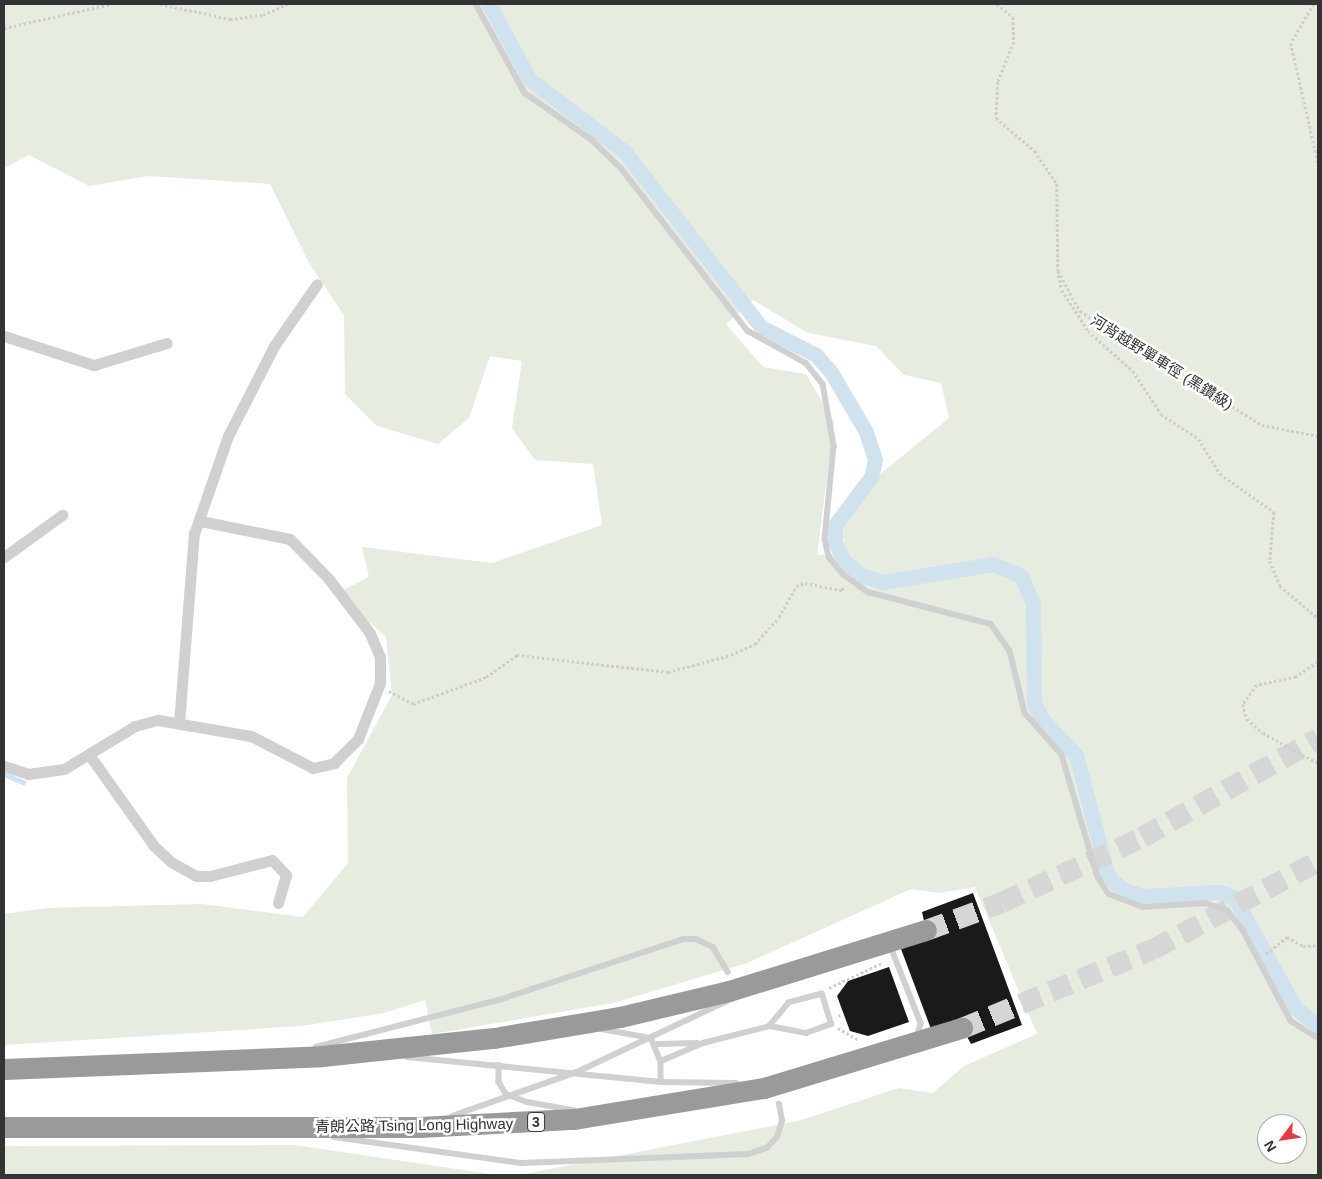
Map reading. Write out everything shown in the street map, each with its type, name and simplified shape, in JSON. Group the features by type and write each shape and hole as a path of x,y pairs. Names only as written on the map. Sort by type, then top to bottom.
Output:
{"highway":[{"path":"4,1069 271,1059 365,1053 578,1025 660,1007 728,981 773,979 892,950 926,930"},
{"name":"青朗公路 Tsing Long Highway","path":"4,1127 419,1127 608,1115 793,1081 915,1045 962,1028"}],"street":[{"path":"179,723 191,555 228,436 274,346 317,284"},
{"path":"4,336 94,365 167,343"},
{"path":"4,557 62,515"},
{"path":"4,766 28,774 64,769 90,756 135,726 158,720 251,736 304,764 322,768 358,739 378,691 380,657 373,638 304,551 279,536 201,522"},
{"path":"90,756 154,846 171,862 196,876 210,876 272,860 286,875 278,903"}],"lane":[{"path":"476,4 525,93 592,140 621,168 748,331 806,362 823,384 834,446 825,539 829,557 848,580 868,592 990,624 1010,651 1025,714 1062,755 1098,876 1108,894 1142,907 1205,903 1222,907 1239,923 1291,1021 1318,1038"},
{"path":"271,1059 502,999 683,939 696,939 714,947 728,981"},
{"path":"892,950 921,1023 915,1045"},
{"path":"419,1127 512,1098 577,1072 773,979"},
{"path":"661,1061 703,1043 770,1026 806,1033 831,1024 822,994 789,1002 770,1026"},
{"path":"578,1025 651,1038 657,1044 661,1061 662,1082"},
{"path":"657,1044 703,1043"},
{"path":"365,1053 577,1072 662,1082 793,1081"},
{"path":"499,1065 502,1089 512,1098 608,1115"},
{"path":"276,1127 495,1161 622,1161 755,1153 777,1136 782,1121 779,1104"}],"path":[{"path":"4,28 111,4"},
{"path":"160,4 230,19 262,15 288,4"},
{"name":"河背越野單車徑 (黑鑽級)","path":"997,4 1013,17 1014,42 998,82 996,118 1035,151 1057,184 1058,271 1080,311 1262,425 1318,436"},
{"path":"1314,4 1291,43 1318,162"},
{"path":"1058,271 1062,290 1088,331 1133,371 1162,414 1199,439 1220,474 1274,512 1270,561 1280,586 1318,618"},
{"path":"378,691 386,690 413,704 486,677 517,655 668,672 731,656 754,644 779,617 796,586 805,583 842,590 848,580"},
{"path":"1318,662 1296,677 1257,685 1242,704 1247,719 1263,733 1318,763"},
{"path":"1258,959 1279,948 1287,937 1303,946 1318,945"},
{"path":"822,994 835,981 892,950"},
{"path":"831,1024 864,1043"}],"shaded area":[{"path":"4,4 1318,4 1318,1175 519,1175 798,1121 899,1088 933,1093 964,1066 1037,1034 975,887 939,893 911,889 747,963 613,1003 432,1034 425,1000 384,1013 301,1026 4,1045 4,914 47,908 202,904 303,917 348,863 347,778 392,695 386,637 337,593 369,577 362,547 492,563 602,525 593,464 535,460 512,428 522,361 490,356 469,418 438,444 377,426 345,394 344,315 309,263 270,184 148,176 89,186 29,155 4,168","holes":["753,300 808,333 876,346 904,375 941,383 949,418 879,475 840,527 848,553 817,555 834,422 806,374 763,367 726,324"]},
{"path":"294,1145 498,1175 4,1175 4,1146"}],"building":[{"path":"973,893 1022,1025 971,1044 958,1020 931,1029 901,949 928,939 922,912"},
{"path":"889,967 909,1022 868,1036 850,1031 837,996 848,981"}],"waterway":[{"path":"489,4 529,79 624,151 761,327 816,355 831,372 866,432 875,460 871,477 835,525 835,541 843,560 861,575 883,582 993,564 1021,576 1033,603 1034,703 1042,719 1076,755 1108,876 1122,889 1141,896 1218,892 1234,897 1295,1007 1318,1026"},
{"path":"4,774 23,782"}],"tunnel":[{"path":"926,930 1002,902 1142,837 1318,738"},
{"path":"962,1028 1153,949 1318,861"}]}
